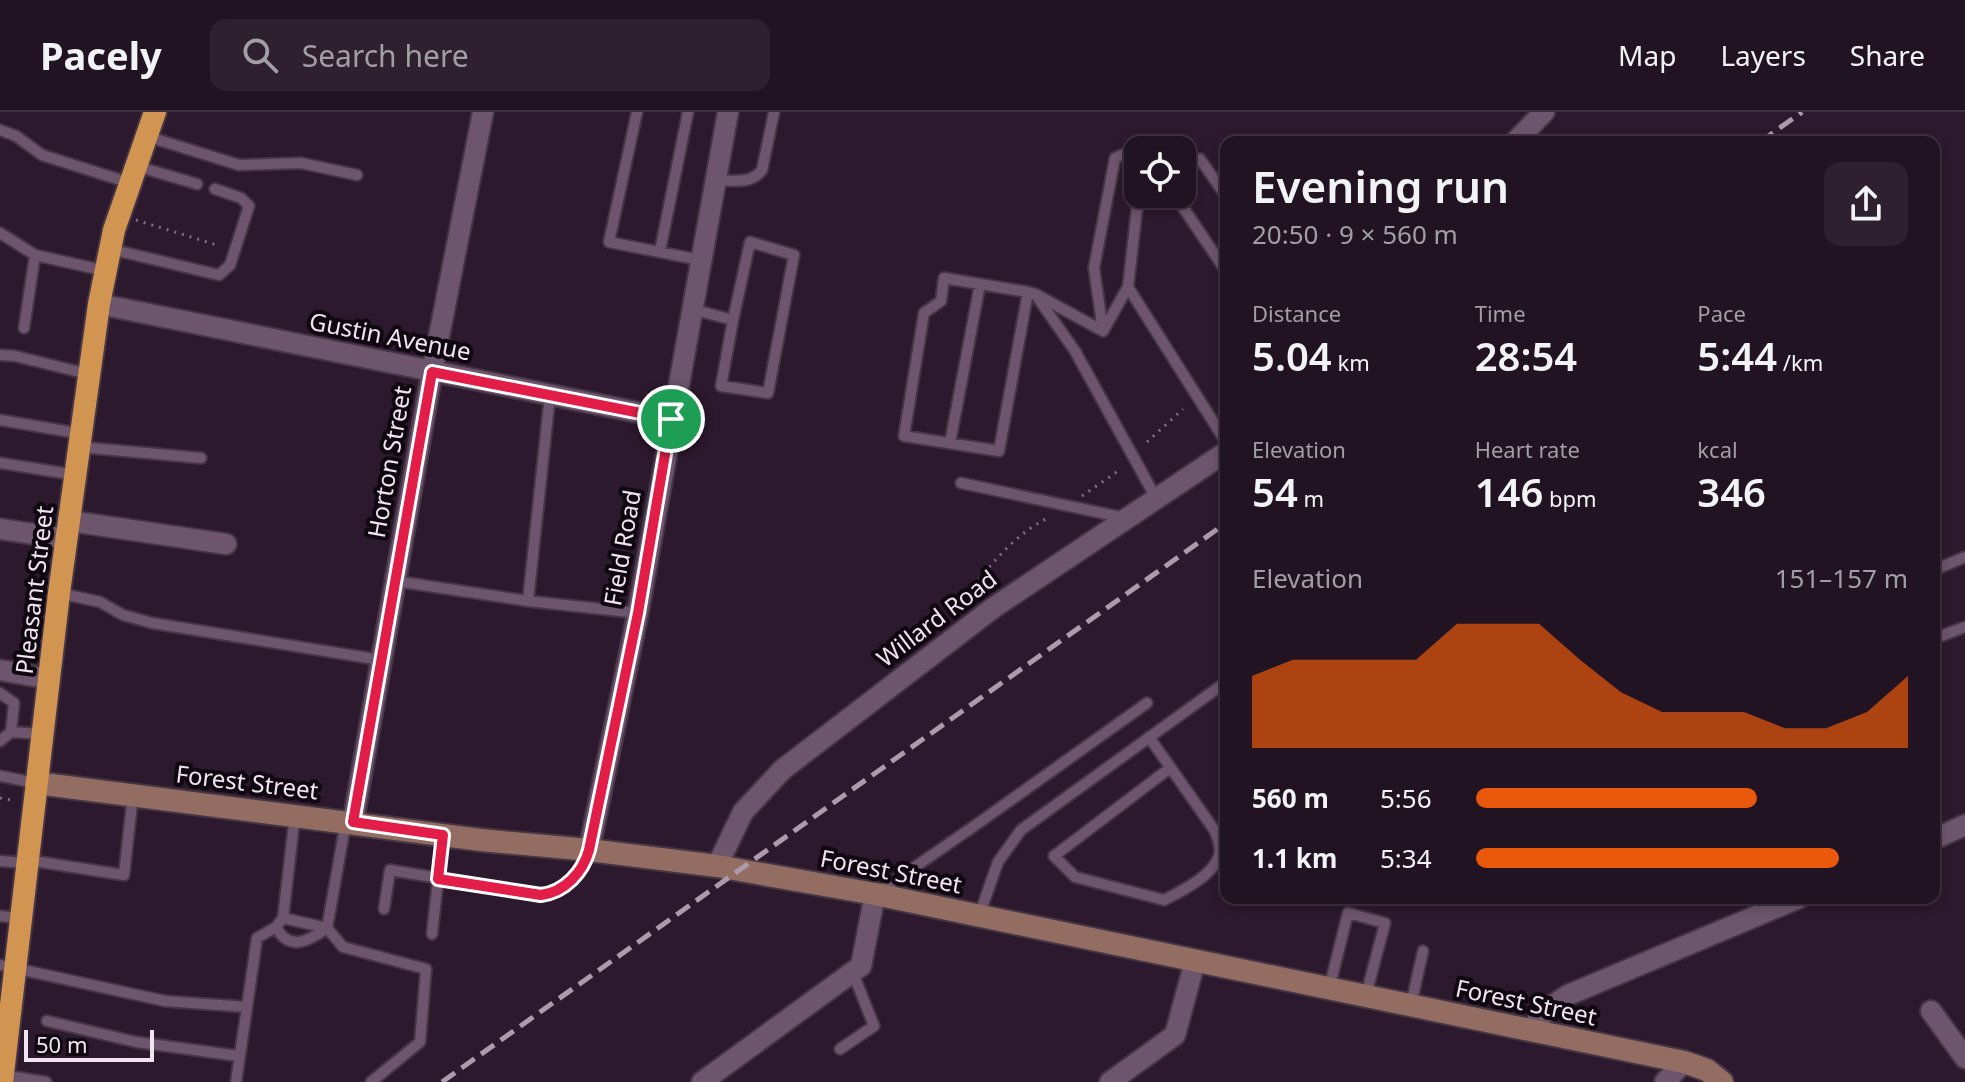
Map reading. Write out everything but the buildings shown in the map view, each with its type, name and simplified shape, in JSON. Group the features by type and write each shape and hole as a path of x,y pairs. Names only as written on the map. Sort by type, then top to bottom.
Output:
{"highway":[{"name":"Pleasant Street","path":"2,1079 10,917 27,861 59,593 99,304 108,260 133,174 155,112"}],"main road":[{"name":"Forest Street","path":"36,783 717,866 875,894 1684,1062 1707,1070 1722,1082"}],"street":[{"name":"Horton Street","path":"350,822 483,112"},
{"name":"Field Road","path":"589,850 638,613 728,112"},
{"path":"1521,136 1544,112"},
{"name":"Gustin Avenue","path":"99,304 671,419"},
{"name":"Willard Road","path":"717,866 743,812 782,770 949,640 1220,456"},
{"path":"0,529 68,530 226,544"},
{"path":"0,670 50,679"},
{"path":"1940,836 1965,825"},
{"path":"708,1080 853,973 864,959 875,894"},
{"path":"1530,1030 1549,1008 1568,995 1785,904"},
{"path":"1110,1082 1175,1035 1195,961"},
{"path":"1931,1011 1965,1058"},
{"path":"1665,1082 1684,1062"}],"lane":[{"path":"637,112 609,242 700,260"},
{"path":"660,251 688,112"},
{"path":"715,180 749,181 757,176 762,170 774,112"},
{"path":"0,130 16,136 42,155 197,184"},
{"path":"146,136 239,165 301,163 357,175"},
{"path":"1103,331 1094,268 1115,158 1124,155"},
{"path":"1196,158 1200,159 1220,187"},
{"path":"1196,162 1200,159"},
{"path":"0,233 35,255 108,260 219,275 230,265 249,206 241,198 215,189"},
{"path":"1103,331 1128,287 1137,208"},
{"path":"1183,208 1220,262"},
{"path":"750,242 794,255 768,393 721,386 733,320 750,242"},
{"path":"24,328 35,255"},
{"path":"1031,293 999,451 904,436 924,313 941,301 944,278 1031,293 1103,331"},
{"path":"950,443 980,284"},
{"path":"1128,287 1220,433"},
{"path":"1031,293 1075,351 1156,498"},
{"path":"691,309 733,320"},
{"path":"0,355 88,374"},
{"path":"528,601 550,395"},
{"path":"0,420 81,440 201,458"},
{"path":"1215,425 1220,422"},
{"path":"0,463 76,475"},
{"path":"961,483 1127,518"},
{"path":"1940,567 1965,557"},
{"path":"395,581 528,601 638,613"},
{"path":"59,593 100,602 123,615 152,623 381,660"},
{"path":"1940,636 1965,627"},
{"path":"979,916 998,862 1021,830 1220,686"},
{"path":"0,693 14,703 11,732"},
{"path":"875,894 1147,703"},
{"path":"0,741 11,732 43,734"},
{"path":"1149,737 1215,831 1220,849 1217,861 1193,886 1164,900 1075,877 1054,856 1170,768"},
{"path":"0,776 36,783"},
{"path":"0,861 27,861 124,875 133,795"},
{"path":"295,815 280,922 285,939 299,943 327,928 350,822"},
{"path":"432,934 443,835"},
{"path":"384,909 390,870 541,895 551,894 578,875 586,863 589,850"},
{"path":"1329,989 1348,913 1385,923 1366,996"},
{"path":"236,1082 257,938 280,922 327,928 343,947 426,969 420,1042 371,1082"},
{"path":"1411,1005 1423,951"},
{"path":"7,966 165,1001 247,1007"},
{"path":"840,1049 874,1026 853,973"},
{"path":"47,1021 136,1042 239,1056"},
{"path":"2,1079 46,1082"}],"path":[{"path":"136,220 225,247"},
{"path":"1147,442 1183,409"},
{"path":"1082,496 1121,469"},
{"path":"957,616 959,603 1012,542 1031,526 1054,515"},
{"path":"0,798 11,800"}],"railway":[{"path":"1768,136 1802,112"},
{"path":"442,1082 1220,527"}],"route":[{"path":"432,372 671,419 638,613 583,869 551,894 541,895 438,879 443,835 353,822 432,372"}]}
